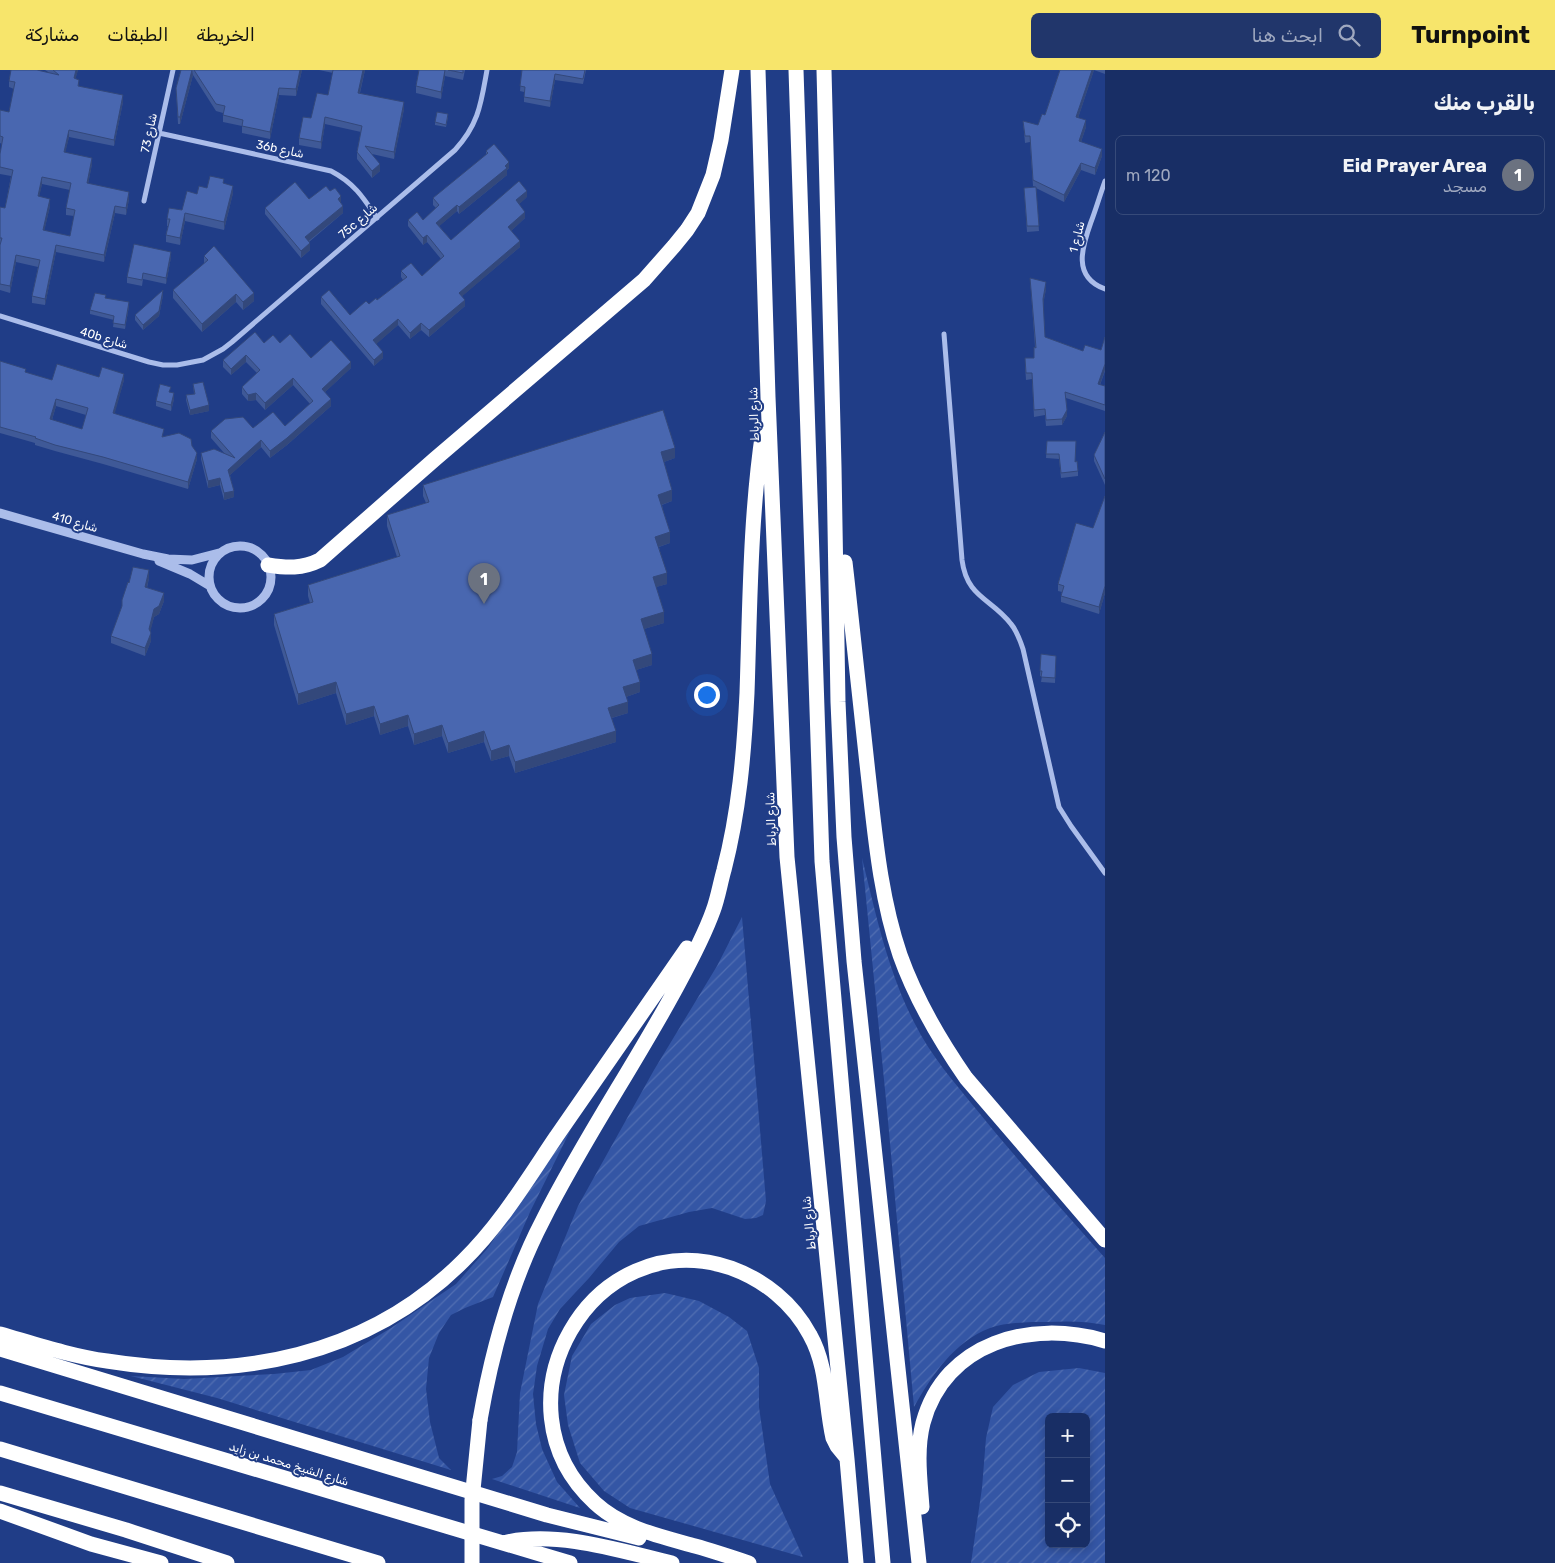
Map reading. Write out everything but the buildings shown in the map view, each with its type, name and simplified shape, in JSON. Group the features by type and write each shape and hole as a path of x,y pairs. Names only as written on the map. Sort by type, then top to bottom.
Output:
{"highway":[{"path":"268,565 288,568 299,567 320,560 644,280 687,230 698,213 706,194 721,140 732,70"},
{"name":"شارع الرباط","path":"758,70 768,397 787,856 856,1563"},
{"path":"796,70 822,861 883,1560"},
{"path":"824,70 838,702 847,875 855,971 918,1563"},
{"path":"472,1563 472,1500 480,1420 487,1379 509,1298 524,1259 542,1221 568,1172 663,1011 714,910 734,825 743,765 755,502 768,397"},
{"path":"834,467 876,846 890,921 900,955 912,987 928,1019 966,1078 1105,1240"},
{"path":"0,1334 75,1355 105,1361 165,1368 206,1368 254,1364 284,1359 357,1334 387,1318 444,1279 475,1249 497,1222 714,910"},
{"path":"1030,1154 1105,1226"},
{"path":"747,1563 628,1526 605,1512 575,1481 560,1452 555,1435 552,1418 552,1382 555,1365 565,1340 578,1317 589,1303 617,1281 649,1266 663,1263 692,1260 708,1262 739,1271 754,1278 780,1297 797,1315 810,1335 822,1364 833,1438 847,1459"},
{"path":"923,1563 924,1537 920,1478 921,1438 932,1400 947,1377 968,1357 994,1342 1008,1338 1056,1333 1075,1334 1105,1341"},
{"path":"0,1349 547,1515 747,1563"},
{"name":"شارع الشيخ محمد بن زايد","path":"0,1393 570,1563"},
{"path":"0,1449 378,1563"},
{"path":"0,1492 227,1563"},
{"path":"0,1511 91,1544 162,1563"},
{"path":"503,1543 530,1538 557,1539 672,1563"},
{"path":"91,1544 131,1563"}],"street":[{"name":"شارع 73","path":"144,201 172,70"},
{"name":"75c شارع","path":"203,360 232,342 464,141 472,129 477,116 487,70"},
{"name":"36b شارع","path":"159,133 331,171 354,186 377,218"},
{"name":"شارع 1","path":"1105,181 1081,256 1087,276 1098,286 1105,289"},
{"name":"40b شارع","path":"0,316 150,362 177,365 203,360"},
{"path":"944,334 963,569 970,586 1011,623 1018,635 1023,648 1059,807 1070,826 1105,873"},
{"name":"شارع 410","path":"0,513 143,554 192,560 219,553"},
{"path":"241,546 252,548 262,555 268,565 270,584 260,600 251,606 242,608 232,607 223,603 215,596 210,586 208,574 212,563 219,553 229,547 241,546"},
{"name":"شارع 410","path":"143,554 190,574 210,586"}],"shaded area":[{"path":"862,858 890,964 921,1036 943,1068 1023,1166 1105,1258 1105,1325 1076,1322 1033,1322 1011,1323 990,1328 965,1342 945,1361 928,1383 914,1407 887,1110"},
{"path":"742,917 766,1201 763,1215 745,1219 712,1208 689,1212 639,1226 619,1242 560,1309 548,1329 537,1366 533,1394 536,1424 542,1449 557,1482 580,1508 492,1479 502,1476 512,1467 517,1452 520,1393 538,1304 578,1206 654,1070 717,966"},
{"path":"571,1129 530,1212 493,1297 451,1315 439,1333 429,1358 426,1389 430,1422 439,1458 451,1470 217,1398 131,1376 184,1379 274,1374 311,1370 343,1357 391,1328 456,1284 487,1249"},
{"path":"665,1293 699,1301 729,1317 747,1331 759,1368 759,1407 770,1484 803,1557 630,1508 604,1491 580,1463 568,1425 564,1395 572,1356 591,1324 615,1305 630,1298"},
{"path":"1079,1368 1105,1373 1105,1563 971,1563 982,1488 986,1438 993,1407 1013,1385 1039,1372"}],"place":[{"name":"Eid Prayer Area","path":"484,604"}]}
